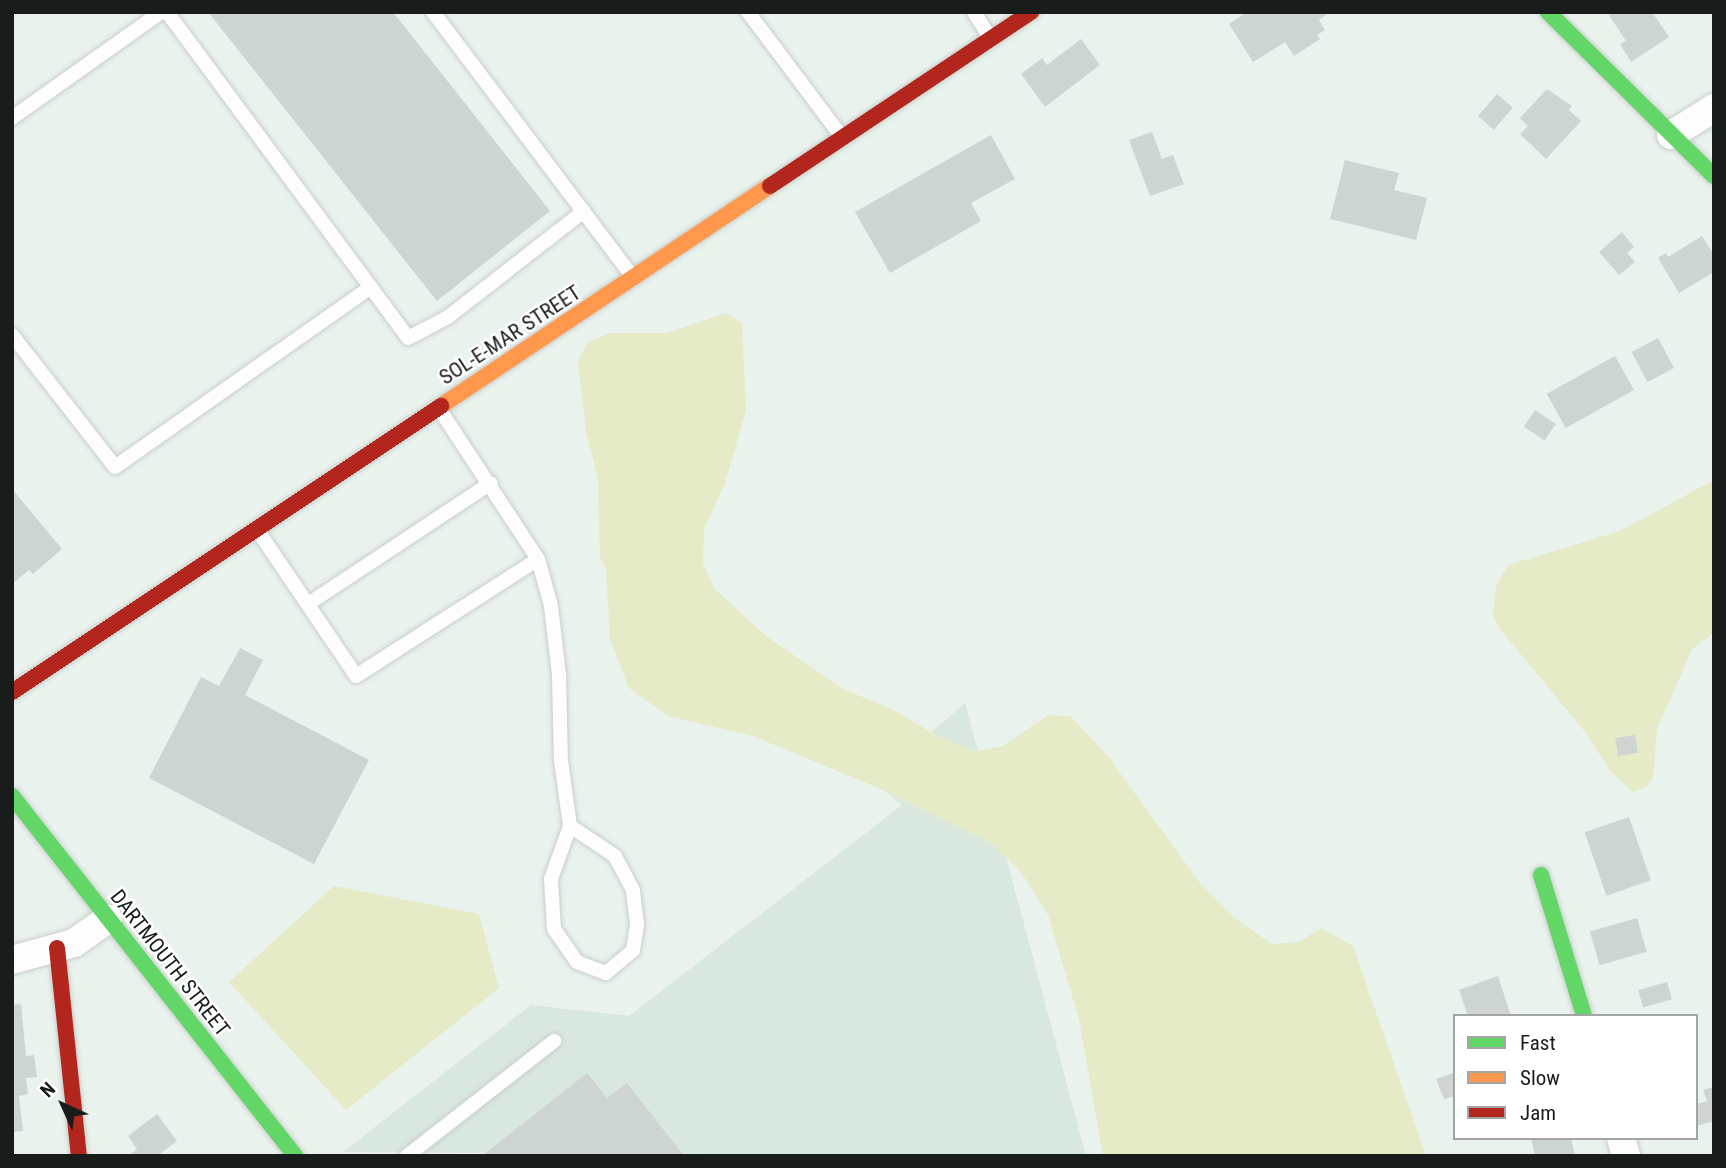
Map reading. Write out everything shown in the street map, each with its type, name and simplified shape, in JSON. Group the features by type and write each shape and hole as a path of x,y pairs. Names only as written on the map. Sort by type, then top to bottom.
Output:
{"street":[{"name":"SOL-E-MAR STREET","path":"12,692 1031,12"},
{"path":"1548,12 1714,176"},
{"path":"1671,135 1714,108"},
{"name":"DARTMOUTH STREET","path":"12,796 295,1156"},
{"path":"1541,875 1583,1014"},
{"path":"12,960 57,948 84,937 108,919"},
{"path":"57,948 79,1156"}],"lane":[{"path":"12,118 161,12"},
{"path":"167,12 408,338 448,317 584,211"},
{"path":"433,12 634,278"},
{"path":"748,12 842,137"},
{"path":"974,12 991,39"},
{"path":"12,335 115,467 370,288"},
{"path":"438,407 538,559 551,606 559,676 561,761 570,826 551,879 554,929 577,962 606,973 633,950 637,924 633,890 615,856 570,826"},
{"path":"308,604 491,484"},
{"path":"256,528 356,676 538,559"},
{"path":"407,1156 554,1041"}],"shaded area":[{"path":"965,703 1086,1156 343,1152 531,1005 629,1016 902,805 874,782"}],"green space":[{"path":"726,313 742,323 746,410 725,483 704,529 703,563 715,589 766,636 843,689 894,710 937,736 977,751 1003,746 1048,715 1070,716 1107,755 1200,883 1236,919 1272,944 1299,942 1321,928 1353,946 1426,1156 1103,1156 1079,1019 1048,915 1023,875 992,844 883,790 753,736 668,716 629,688 610,639 606,569 600,557 598,478 586,432 578,361 587,343 609,333 667,333"},
{"path":"1714,480 1714,633 1692,649 1657,729 1653,778 1645,788 1633,792 1610,771 1586,733 1499,628 1493,615 1496,586 1508,565 1620,531"},
{"path":"334,886 479,914 499,988 346,1110 229,982"}],"building":[{"path":"208,12 393,12 550,211 437,301"},
{"path":"1247,12 1330,12 1319,20 1325,30 1317,35 1320,39 1294,56 1285,42 1253,62 1229,24"},
{"path":"1607,12 1652,12 1669,37 1631,62 1620,44 1626,41"},
{"path":"1081,39 1100,65 1045,107 1021,74 1042,58 1047,65"},
{"path":"1547,89 1572,106 1569,110 1581,121 1546,159 1520,134 1528,126 1520,118"},
{"path":"1497,94 1513,108 1494,130 1478,116"},
{"path":"1152,132 1162,159 1173,155 1184,184 1150,196 1129,140"},
{"path":"991,135 1015,179 971,203 981,221 890,273 855,212"},
{"path":"1345,160 1399,173 1394,190 1427,198 1416,240 1330,219"},
{"path":"1622,232 1634,247 1627,253 1635,262 1619,275 1599,252"},
{"path":"1702,236 1714,255 1714,272 1679,293 1658,258 1666,253 1668,257"},
{"path":"1658,338 1674,368 1647,382 1632,352"},
{"path":"1615,356 1634,390 1566,428 1547,394"},
{"path":"1535,410 1556,424 1545,441 1524,427"},
{"path":"12,489 62,549 33,574 29,570 12,584"},
{"path":"240,648 263,660 245,695 369,760 314,864 149,778 201,677 219,686"},
{"path":"1635,735 1638,753 1618,756 1615,738"},
{"path":"1629,817 1651,880 1606,896 1585,832"},
{"path":"1637,918 1647,952 1600,965 1590,932"},
{"path":"1498,976 1510,1014 1467,1014 1459,990"},
{"path":"1667,982 1672,999 1643,1008 1638,990"},
{"path":"21,1004 26,1056 34,1055 37,1077 26,1078 28,1094 19,1096 23,1131 12,1132 12,1005"},
{"path":"587,1073 607,1098 627,1083 684,1156 482,1156"},
{"path":"1453,1073 1453,1097 1444,1099 1436,1079"},
{"path":"1714,1087 1714,1121 1698,1125 1698,1103 1707,1101 1703,1090"},
{"path":"157,1114 177,1141 157,1156 129,1156 137,1149 128,1136"},
{"path":"1531,1140 1571,1140 1575,1156 1535,1156"}],"traffic: fast":[{"path":"1548,12 1714,176"},
{"path":"12,796 295,1156"},
{"path":"1541,875 1583,1014"}],"traffic: slow":[{"path":"441,406 770,186"}],"traffic: jam":[{"path":"770,186 1031,12"},
{"path":"12,692 441,406"},
{"path":"57,948 79,1156"}]}
